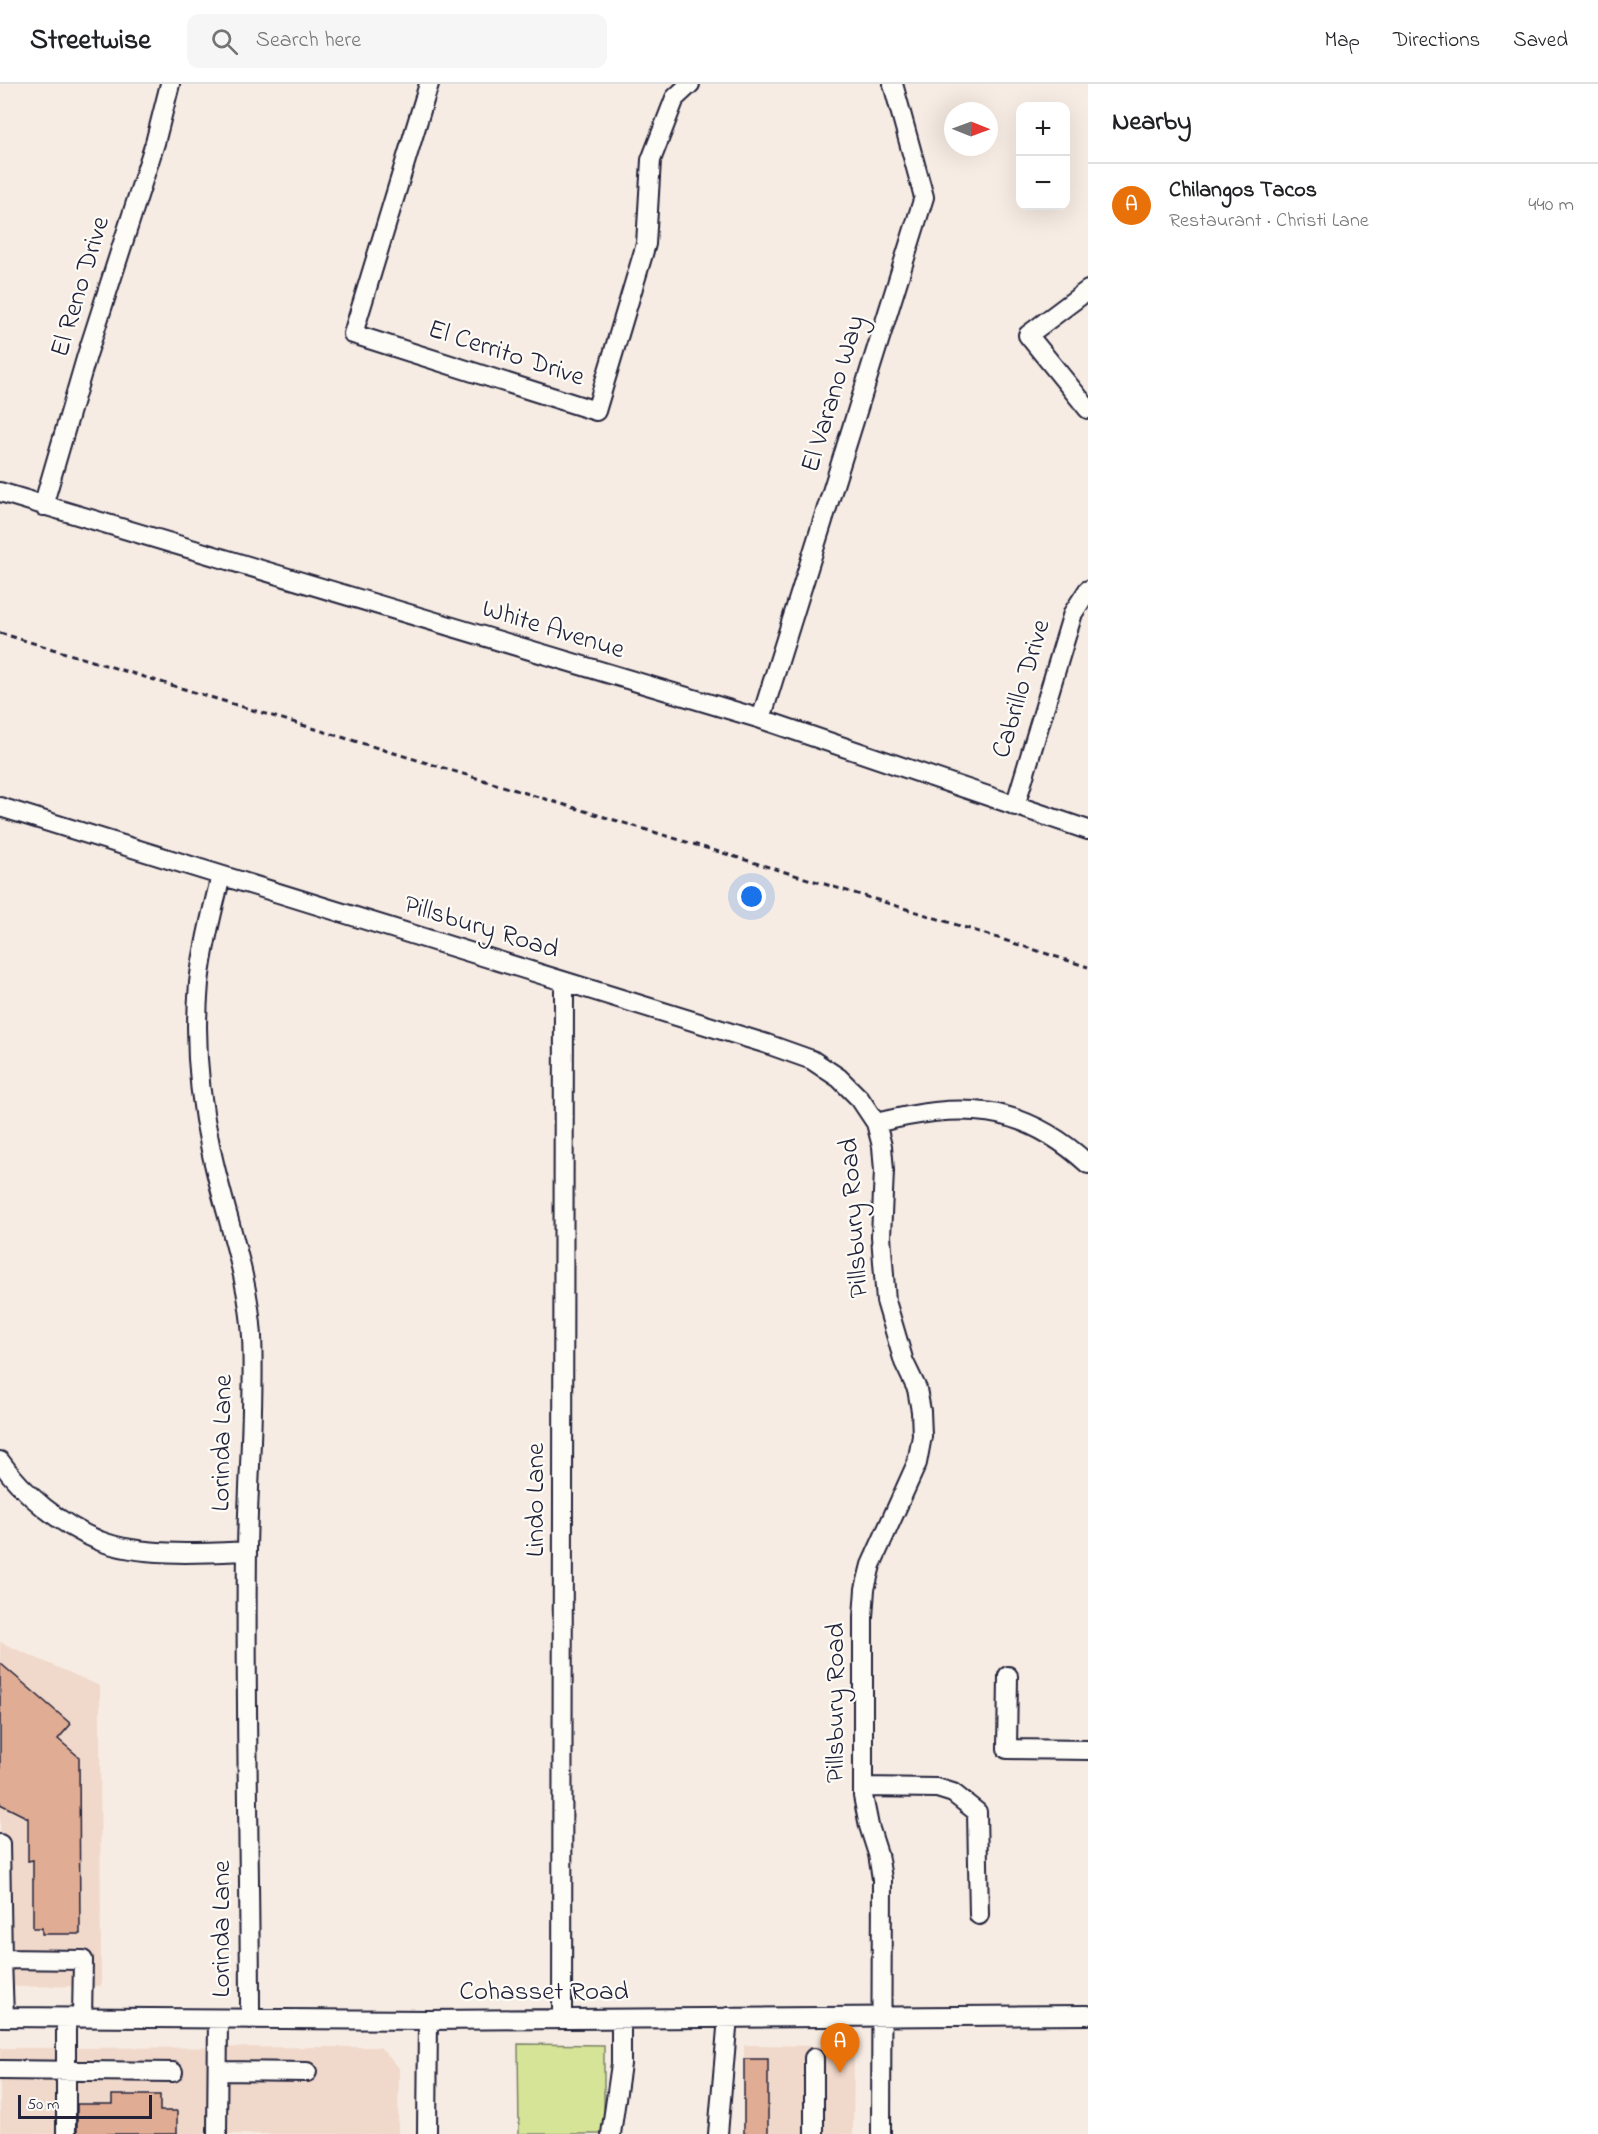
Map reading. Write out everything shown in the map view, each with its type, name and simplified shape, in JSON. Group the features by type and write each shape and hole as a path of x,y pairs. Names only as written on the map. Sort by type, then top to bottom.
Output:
{"street":[{"name":"El Reno Drive","path":"44,506 87,355 155,143 170,84"},
{"name":"El Cerrito Drive","path":"429,84 353,334 596,411 646,244 651,160 675,98 690,84"},
{"name":"El Varano Way","path":"761,719 924,197 893,84"},
{"path":"1088,290 1028,335 1088,408"},
{"name":"White Avenue","path":"0,492 761,719 1088,830"},
{"name":"Cabrillo Drive","path":"1015,807 1073,613 1088,590"},
{"name":"Pillsbury Road","path":"0,807 812,1060 839,1078 860,1099 876,1124 882,1146 884,1171 881,1236 886,1301 904,1362 917,1389 922,1436 917,1463 871,1565 865,1589 862,1617 863,1787 869,1826 878,1854 882,1880 881,2134"},
{"name":"Lorinda Lane","path":"221,876 200,981 197,1021 199,1067 207,1132 247,1293 252,1335 247,1551 250,2019"},
{"name":"Lindo Lane","path":"562,2019 564,981"},
{"path":"876,1124 914,1114 944,1110 976,1110 1008,1116 1041,1129 1070,1147 1088,1164"},
{"path":"0,1461 10,1475 38,1502 68,1525 101,1541 135,1550 247,1551"},
{"path":"1008,1676 1007,1749 1086,1746"},
{"path":"863,1787 938,1788 953,1794 977,1812 979,1915"},
{"path":"0,1844 2,2017"},
{"path":"1,1959 82,1960 66,2071 66,2134"},
{"name":"Cohasset Road","path":"2,2017 428,2020 1088,2014"},
{"path":"718,2134 728,2017"},
{"path":"217,2134 218,2019"},
{"path":"611,2134 621,2064 621,2019"},
{"path":"427,2134 428,2020"},
{"path":"814,2058 814,2134"},
{"path":"0,2070 172,2072"},
{"path":"218,2071 307,2072"}],"path":[{"path":"0,633 923,914 1088,967"}],"shaded area":[{"path":"0,1642 100,1686 101,1986 0,1987"},
{"path":"744,2045 834,2046 848,2050 854,2060 853,2134 743,2134"},
{"path":"380,2047 399,2068 398,2134 0,2134 0,2048"}],"green space":[{"path":"518,2044 604,2045 604,2134 519,2134"}],"building":[{"path":"0,1663 71,1724 58,1739 79,1757 80,1934 42,1934 42,1928 33,1928 33,1860 28,1861 28,1818 0,1804"},
{"path":"744,2059 768,2059 768,2134 744,2134"},
{"path":"112,2095 160,2095 160,2111 177,2111 177,2134 77,2134 77,2104 112,2104"}],"place":[{"name":"Chilangos Tacos","path":"840,2073"}]}
